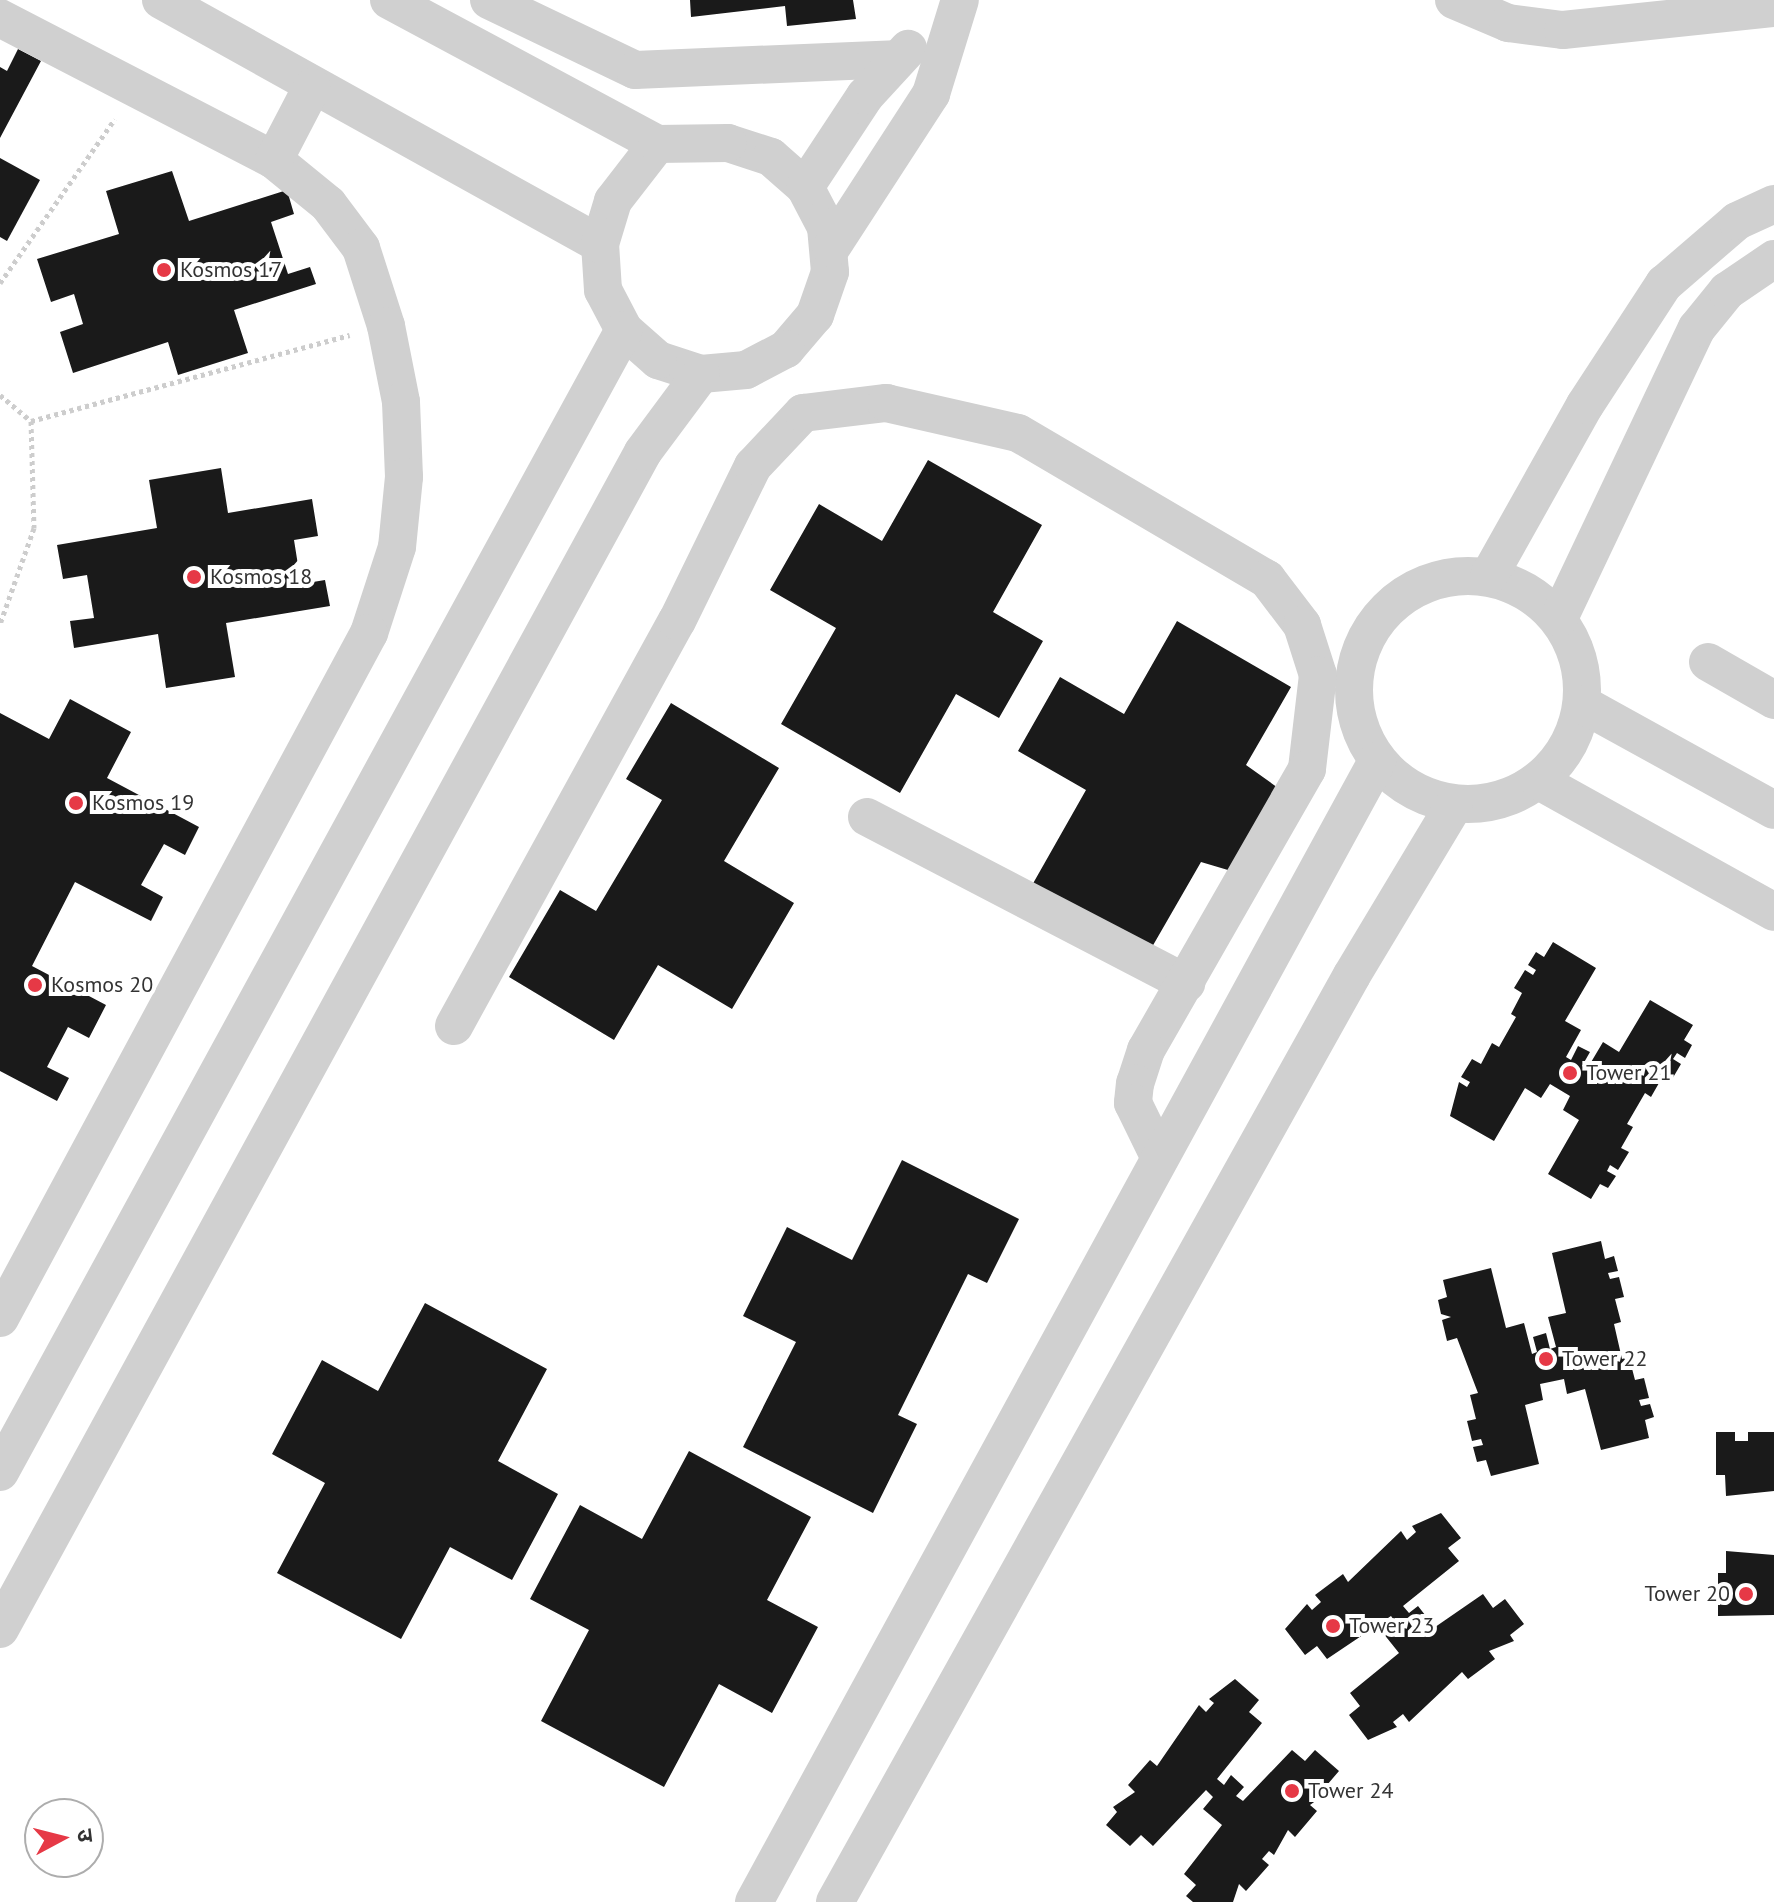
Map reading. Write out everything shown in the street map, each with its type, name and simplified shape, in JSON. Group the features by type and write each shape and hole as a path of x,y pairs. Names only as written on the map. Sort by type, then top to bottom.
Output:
{"street":[{"path":"161,0 312,87 600,244"},
{"path":"389,0 657,144 728,143 771,157 805,187 831,248"},
{"path":"489,0 635,70 895,59"},
{"path":"657,144 613,201 600,244 603,290 624,330 658,360 701,374 746,370 786,349 815,315 831,248 931,94 942,43 960,0"},
{"path":"1454,0 1508,23 1563,30 1774,8"},
{"path":"0,18 274,160 328,204 361,248 386,326 401,402 404,477 397,547 369,633 0,1318"},
{"path":"805,187 895,59 910,48 942,43"},
{"path":"274,160 312,87"},
{"path":"1489,576 1585,405 1664,284 1737,221 1774,204"},
{"path":"1559,618 1697,328 1727,291 1774,259"},
{"path":"0,1472 624,330"},
{"path":"0,1629 643,452 701,374"},
{"path":"454,1026 677,621 753,466 803,413 886,403 1018,433 1267,579 1302,625 1318,675 1307,769 1146,1050 1135,1083 1133,1103 1160,1158"},
{"path":"1489,576 1524,589 1559,618 1579,658 1582,704 1568,747 1539,781 1499,802 1454,805 1411,791 1377,761 1356,721 1353,676 1367,633 1396,598 1436,578 1489,576"},
{"path":"1708,662 1774,700"},
{"path":"1582,704 1774,810"},
{"path":"754,1902 1377,761"},
{"path":"1539,781 1774,912"},
{"path":"835,1902 1352,975 1454,805"},
{"path":"867,817 1186,983"}],"path":[{"path":"0,283 136,88"},
{"path":"31,421 386,326"},
{"path":"0,395 31,421 34,528 0,624"}],"building":[{"path":"690,0 853,0 856,19 787,26 785,6 691,17"},
{"path":"18,49 41,61 0,138 0,67 7,71"},
{"path":"0,158 40,180 7,241 0,237"},
{"name":"Kosmos 17","path":"172,171 189,221 287,190 294,214 271,222 288,274 310,267 316,284 234,310 248,353 178,375 168,342 73,373 60,332 83,324 74,294 51,302 37,259 119,234 106,191"},
{"path":"928,460 1042,525 993,612 1043,641 999,718 956,694 900,793 781,724 836,628 770,590 819,504 882,541"},
{"name":"Kosmos 18","path":"221,468 228,513 312,499 318,536 294,540 301,584 325,580 330,606 226,623 235,677 166,688 158,634 74,648 70,621 94,618 87,575 63,579 57,545 157,528 149,480"},
{"path":"1177,621 1291,687 1246,765 1281,790 1238,873 1201,862 1148,954 1031,887 1086,790 1018,751 1060,677 1124,714"},
{"name":"Kosmos 19","path":"70,699 131,732 107,778 199,827 185,855 164,844 141,885 163,897 151,921 75,882 32,966 106,1005 89,1038 68,1027 47,1067 69,1078 57,1101 0,1071 0,713 49,739"},
{"path":"671,703 779,768 724,861 794,903 732,1009 658,965 614,1040 509,977 560,890 596,911 662,800 626,779"},
{"name":"Tower 21","path":"1553,942 1596,968 1565,1021 1581,1030 1566,1057 1571,1060 1578,1046 1590,1052 1582,1066 1587,1069 1603,1042 1619,1052 1650,1000 1693,1025 1684,1040 1692,1045 1685,1058 1677,1053 1673,1059 1681,1064 1671,1081 1663,1076 1651,1097 1645,1093 1627,1124 1633,1127 1621,1148 1629,1152 1618,1170 1610,1165 1607,1171 1616,1176 1608,1188 1600,1184 1591,1199 1548,1174 1579,1120 1563,1110 1570,1096 1550,1084 1541,1098 1525,1088 1494,1141 1450,1116 1459,1082 1467,1087 1470,1082 1461,1077 1472,1059 1481,1064 1492,1043 1499,1047 1516,1017 1511,1014 1522,993 1514,988 1525,970 1533,975 1536,970 1528,965 1536,952 1544,957"},
{"path":"902,1160 1019,1219 987,1283 968,1274 898,1415 917,1424 873,1513 743,1447 796,1342 743,1316 787,1227 852,1260"},
{"name":"Tower 22","path":"1601,1241 1605,1259 1614,1256 1618,1271 1608,1273 1610,1279 1619,1277 1624,1297 1615,1299 1621,1322 1614,1324 1622,1359 1629,1357 1635,1380 1644,1378 1649,1398 1639,1400 1641,1406 1650,1404 1654,1417 1645,1420 1649,1438 1601,1450 1585,1389 1567,1394 1564,1379 1540,1384 1543,1400 1525,1405 1539,1464 1491,1476 1486,1460 1477,1462 1473,1447 1483,1445 1481,1439 1472,1441 1467,1421 1476,1419 1470,1395 1478,1393 1457,1338 1447,1341 1442,1320 1451,1317 1441,1314 1438,1300 1447,1297 1443,1280 1491,1268 1506,1328 1524,1323 1532,1354 1537,1352 1533,1337 1546,1333 1550,1349 1556,1347 1548,1317 1566,1313 1552,1253"},
{"path":"425,1303 547,1369 498,1461 558,1494 512,1580 450,1547 401,1639 277,1573 325,1483 272,1454 322,1360 378,1391"},
{"path":"1716,1432 1735,1432 1735,1441 1748,1441 1748,1432 1774,1432 1774,1491 1726,1496 1725,1475 1716,1475"},
{"path":"689,1451 811,1517 767,1600 818,1627 772,1713 719,1684 664,1787 541,1721 589,1630 530,1599 580,1505 642,1539"},
{"name":"Tower 23","path":"1441,1513 1461,1538 1448,1548 1459,1561 1403,1606 1409,1613 1418,1606 1429,1620 1419,1627 1425,1634 1483,1594 1493,1608 1505,1599 1524,1624 1510,1635 1514,1641 1489,1651 1495,1659 1468,1679 1462,1672 1409,1722 1403,1714 1393,1722 1397,1727 1368,1740 1349,1715 1360,1706 1350,1693 1399,1653 1383,1633 1396,1623 1391,1616 1327,1659 1317,1646 1305,1655 1285,1629 1307,1604 1312,1610 1321,1602 1315,1595 1343,1574 1348,1582 1401,1531 1407,1540 1416,1532 1412,1526"},
{"name":"Tower 20","path":"1726,1551 1774,1555 1774,1615 1718,1616 1718,1573 1726,1573"},
{"name":"Tower 24","path":"1235,1679 1259,1700 1249,1712 1262,1723 1217,1779 1224,1785 1231,1775 1244,1787 1236,1796 1243,1801 1292,1750 1305,1761 1315,1750 1339,1771 1327,1785 1332,1789 1310,1805 1317,1811 1295,1837 1288,1830 1274,1855 1269,1851 1262,1859 1269,1865 1246,1891 1239,1884 1233,1902 1193,1902 1186,1896 1196,1885 1184,1874 1222,1825 1203,1809 1213,1797 1206,1790 1153,1846 1141,1835 1130,1846 1106,1825 1117,1812 1113,1807 1135,1792 1128,1785 1150,1760 1157,1766 1199,1705 1206,1712 1214,1703 1209,1699"}],"place":[{"name":"Kosmos 17","path":"164,270"},
{"name":"Kosmos 18","path":"194,577"},
{"name":"Kosmos 19","path":"76,803"},
{"name":"Kosmos 20","path":"35,985"},
{"name":"Tower 21","path":"1570,1073"},
{"name":"Tower 22","path":"1546,1359"},
{"name":"Tower 20","path":"1746,1594"},
{"name":"Tower 23","path":"1333,1626"},
{"name":"Tower 24","path":"1292,1791"}]}
